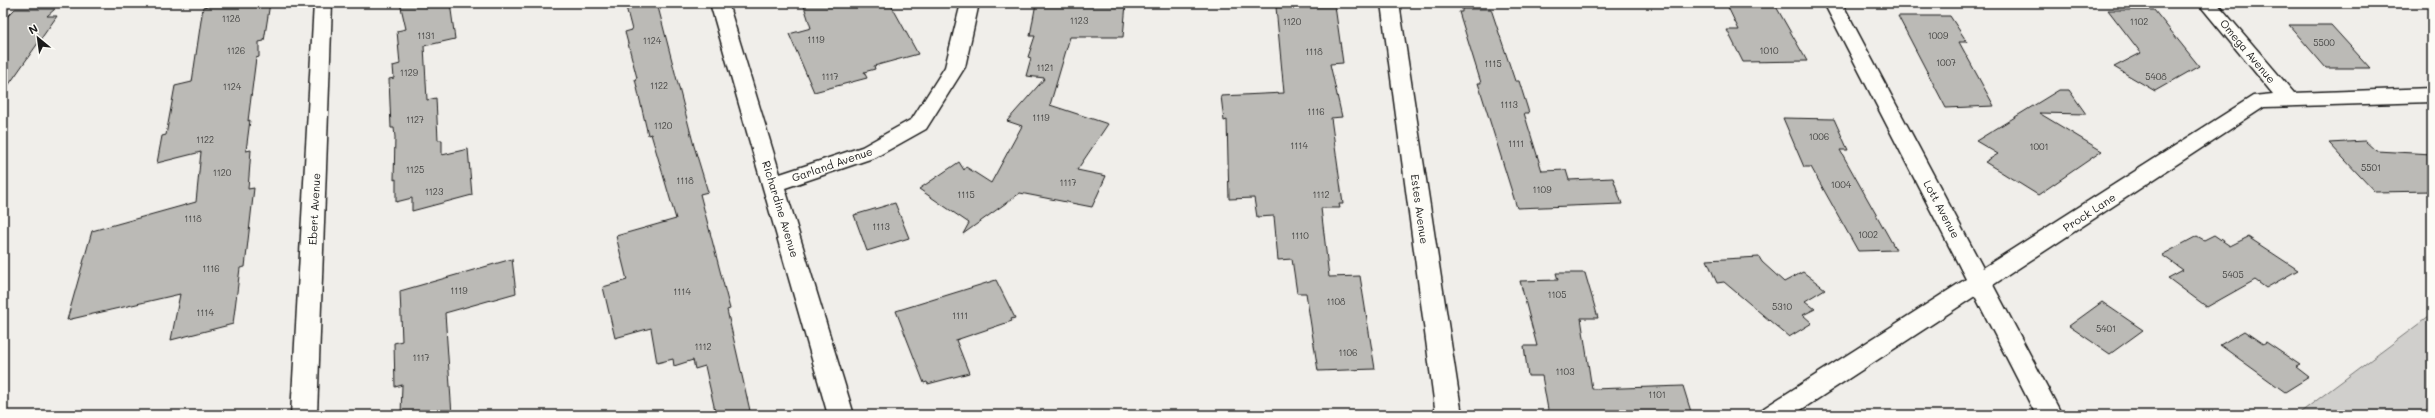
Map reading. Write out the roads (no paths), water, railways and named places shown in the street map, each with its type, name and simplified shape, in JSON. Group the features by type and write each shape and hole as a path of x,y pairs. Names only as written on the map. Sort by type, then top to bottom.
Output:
{"street":[{"name":"Ebert Avenue","path":"304,415 323,3"},
{"name":"Richardine Avenue","path":"718,3 841,415"},
{"name":"Garland Avenue","path":"773,184 869,152 919,124 955,67 970,3"},
{"name":"Estes Avenue","path":"1390,3 1449,415"},
{"name":"Lott Avenue","path":"1833,3 1981,281 2049,415"},
{"name":"Omega Avenue","path":"2207,3 2288,99"},
{"name":"Prock Lane","path":"1773,415 2260,101 2432,95"}]}
